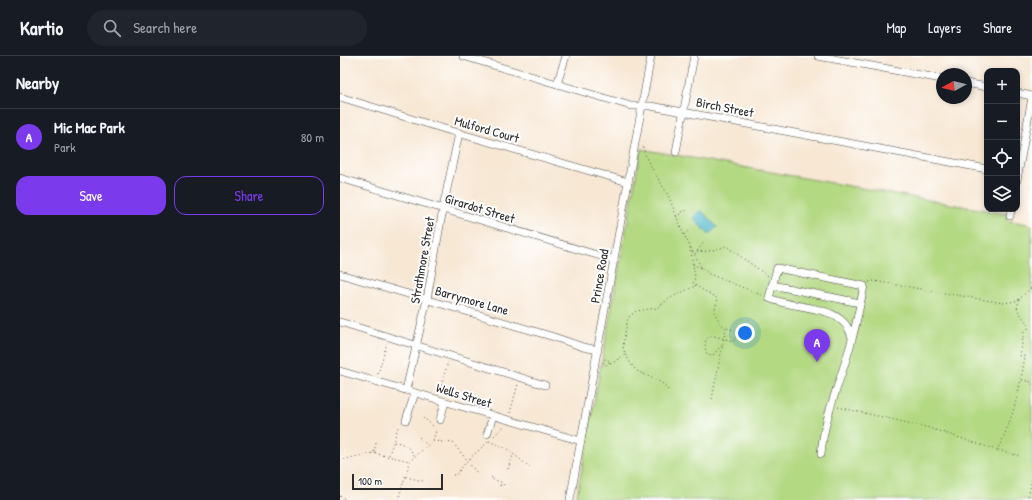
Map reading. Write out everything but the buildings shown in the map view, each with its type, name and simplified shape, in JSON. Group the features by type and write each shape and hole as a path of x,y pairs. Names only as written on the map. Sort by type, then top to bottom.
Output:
{"street":[{"name":"Birch Street","path":"463,56 631,106 651,106 984,168"},
{"path":"557,84 566,56"},
{"name":"Prince Road","path":"570,500 651,56"},
{"path":"676,152 694,56"},
{"path":"818,56 936,78"},
{"path":"972,84 984,86"},
{"path":"1020,94 1032,97 1020,160"},
{"name":"Mulford Court","path":"340,98 628,182"},
{"name":"Strathmore Street","path":"406,390 427,299 459,133"},
{"name":"Girardot Street","path":"340,178 614,260"},
{"path":"821,454 822,443 831,406 852,338 864,286 777,268 769,298 783,303 822,310 836,315 847,325 852,338"},
{"name":"Barrymore Lane","path":"340,274 598,350"},
{"path":"772,286 860,303"},
{"path":"340,322 545,385"},
{"name":"Wells Street","path":"340,371 581,442"},
{"path":"406,420 415,393"},
{"path":"440,420 445,402"},
{"path":"488,438 493,416"}],"path":[{"path":"643,147 647,160 664,187 684,235 703,268 709,274 769,298"},
{"path":"676,217 685,210 687,212"},
{"path":"684,235 689,230"},
{"path":"694,254 704,242"},
{"path":"690,246 695,277 693,284 718,298 714,312 721,324 726,328 737,331 737,336 733,341 711,336 707,338 705,346 707,354 713,355 723,344"},
{"path":"697,251 702,252 713,249 718,250 726,246 768,276 775,278"},
{"path":"693,264 703,268"},
{"path":"864,286 867,283 874,281 1003,303 1011,303 1019,299 1032,287"},
{"path":"668,390 662,383 635,370 625,354 623,338 631,315 638,310 657,308 670,298 696,285"},
{"path":"997,450 1010,422 1021,380 1025,356 1020,356 1024,332 1028,332 1028,325 1016,309 1019,299"},
{"path":"712,399 726,328"},
{"path":"378,375 389,337"},
{"path":"609,363 614,362 625,354"},
{"path":"439,393 449,355"},
{"path":"509,415 520,378"},
{"path":"1021,380 1030,382 1032,385"},
{"path":"831,406 926,427 1020,456"},
{"path":"423,419 424,418 434,427"},
{"path":"453,475 456,476 488,438 505,426"},
{"path":"389,456 398,427"},
{"path":"398,500 410,461 433,441 436,430"},
{"path":"419,437 428,445"},
{"path":"488,438 513,454 532,469"},
{"path":"433,441 454,443 478,474"},
{"path":"393,442 399,442 410,449 415,457"},
{"path":"373,453 376,443"},
{"path":"340,460 373,453 410,461"},
{"path":"508,470 513,454"},
{"path":"405,476 423,481"},
{"path":"492,478 491,480 502,482 500,486 504,486 504,484"},
{"path":"1028,500 1032,478"},
{"path":"340,496 347,500"}],"green space":[{"path":"641,149 984,210 984,212 1007,214 1006,220 1032,225 1032,500 576,500"}],"water":[{"path":"701,210 717,227 709,235 693,218"}],"place":[{"name":"Mic Mac Park","path":"817,362"}]}
